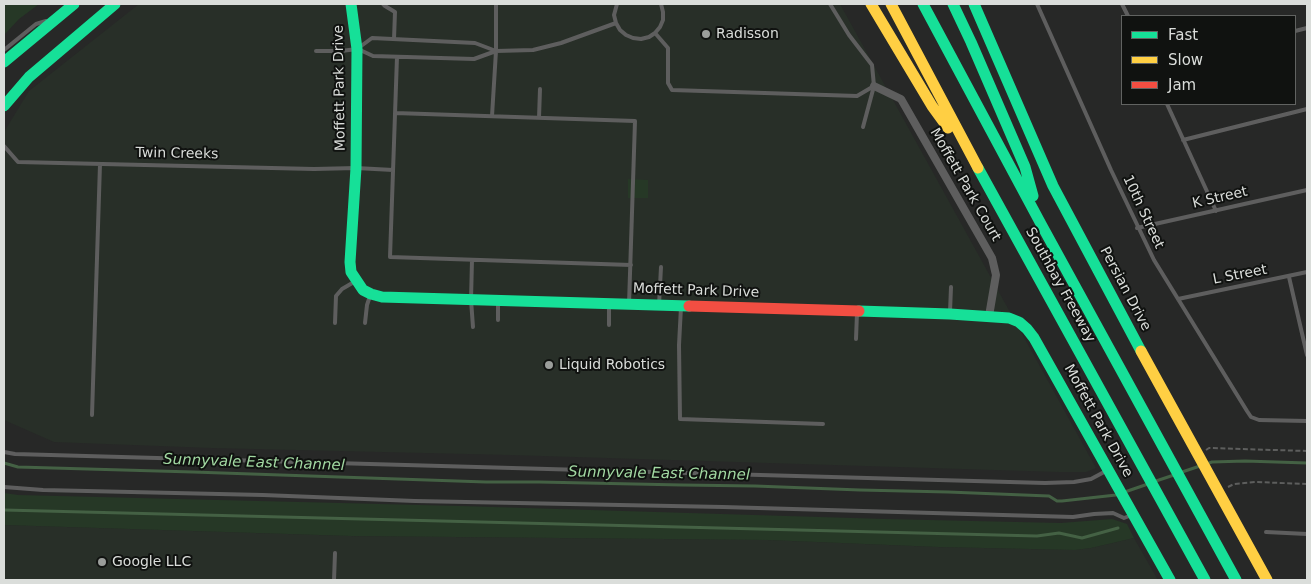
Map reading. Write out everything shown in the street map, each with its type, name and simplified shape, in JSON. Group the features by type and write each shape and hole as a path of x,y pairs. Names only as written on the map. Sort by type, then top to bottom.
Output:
{"main road":[{"path":"4,62 74,4"},
{"path":"4,106 29,77 115,4"},
{"name":"Moffett Park Drive","path":"351,4 357,49 356,168 350,262 351,272 356,281"},
{"path":"871,4 932,106 986,183"},
{"name":"Southbay Freeway","path":"891,4 986,183 1205,580"},
{"name":"Southbay Freeway","path":"924,4 1041,224 1236,580"},
{"path":"953,4 1025,167 1041,224"},
{"name":"Persian Drive","path":"974,4 1053,186 1109,294 1267,580"},
{"path":"356,281 363,290 371,294"},
{"name":"Moffett Park Drive","path":"371,294 382,297 950,314 1008,318 1019,322 1034,338 1170,580"}],"street":[{"name":"Moffett Park Court","path":"874,86 901,99 992,258 996,275 989,316"}],"lane":[{"path":"383,4 396,12 394,39"},
{"path":"492,116 496,51 496,4"},
{"path":"617,4 614,15 620,30 626,35 641,39 656,33 660,27 663,20 661,4"},
{"path":"830,4 849,35 872,65 874,86 863,126"},
{"name":"10th Street","path":"1037,4 1154,260 1251,417 1259,420 1307,421"},
{"path":"4,50 36,24 58,17"},
{"path":"357,49 373,56 474,59 496,51 533,50 561,43 616,23"},
{"path":"656,33 668,48 668,83 672,90 857,96 874,86"},
{"path":"316,51 341,52 357,49 372,38 475,43 496,51"},
{"path":"397,57 390,257 631,265"},
{"path":"538,118 540,89"},
{"path":"1167,105 1216,211"},
{"path":"1183,140 1307,110"},
{"path":"395,113 635,121 630,304"},
{"name":"Twin Creeks","path":"4,146 18,162 393,170"},
{"path":"92,415 100,164"},
{"name":"K Street","path":"1138,228 1307,190"},
{"path":"472,260 471,300 473,327"},
{"path":"659,305 661,267"},
{"name":"L Street","path":"1178,299 1307,272"},
{"path":"1289,276 1307,355"},
{"path":"335,323 336,296 342,289 356,281"},
{"path":"950,314 951,287"},
{"path":"366,323 366,305 371,294"},
{"path":"498,301 498,320"},
{"path":"609,304 609,325"},
{"path":"681,306 679,345 680,419 823,424"},
{"path":"856,339 857,311"},
{"path":"4,452 15,454 1045,483 1074,482 1111,473"},
{"path":"4,487 43,490 434,501 1072,517 1113,514 1124,518 1132,513"},
{"path":"1266,532 1307,534"},
{"path":"334,580 335,553"}],"path":[{"path":"1197,454 1209,448 1307,452"},
{"path":"1216,489 1234,484 1256,482 1307,484"}],"shaded area":[{"path":"139,4 840,4 1096,468 1086,472 1059,472 54,442 4,420 4,132 29,91"},
{"path":"4,525 351,536 768,540 1075,550 1134,538 1158,580 4,580"}],"green space":[{"path":"4,4 39,4 19,19 4,35"},
{"path":"628,179 648,180 648,198 628,198"},
{"path":"4,493 18,495 885,519 1061,523 1112,519 1127,524 1134,538 1075,550 768,540 351,536 4,525"}],"waterway":[{"name":"Sunnyvale East Channel","path":"1182,472 1212,462 1307,463"},
{"name":"Sunnyvale East Channel","path":"4,463 18,467 486,482 755,486 948,492 1049,496 1057,501 1116,495 1148,484"},
{"name":"Sunnyvale East Channel","path":"1156,481 1174,475"},
{"path":"4,510 1037,536 1059,533 1082,538 1118,528"}],"traffic: fast":[{"path":"4,62 74,4"},
{"path":"4,106 29,77 115,4"},
{"path":"351,4 357,49 356,168 350,262 351,272 363,290 382,297 689,306"},
{"path":"923,4 1236,580"},
{"path":"953,4 1025,167 1033,196"},
{"path":"974,4 1053,186 1141,351"},
{"path":"978,168 1205,580"},
{"path":"859,311 1009,318 1019,322 1034,338 1170,580"}],"traffic: slow":[{"path":"871,4 932,106 948,128"},
{"path":"891,4 978,168"},
{"path":"1141,351 1267,580"}],"traffic: jam":[{"path":"689,306 859,311"}],"place":[{"name":"Radisson","path":"706,34"},
{"name":"Liquid Robotics","path":"549,365"},
{"name":"Google LLC","path":"102,562"}]}
